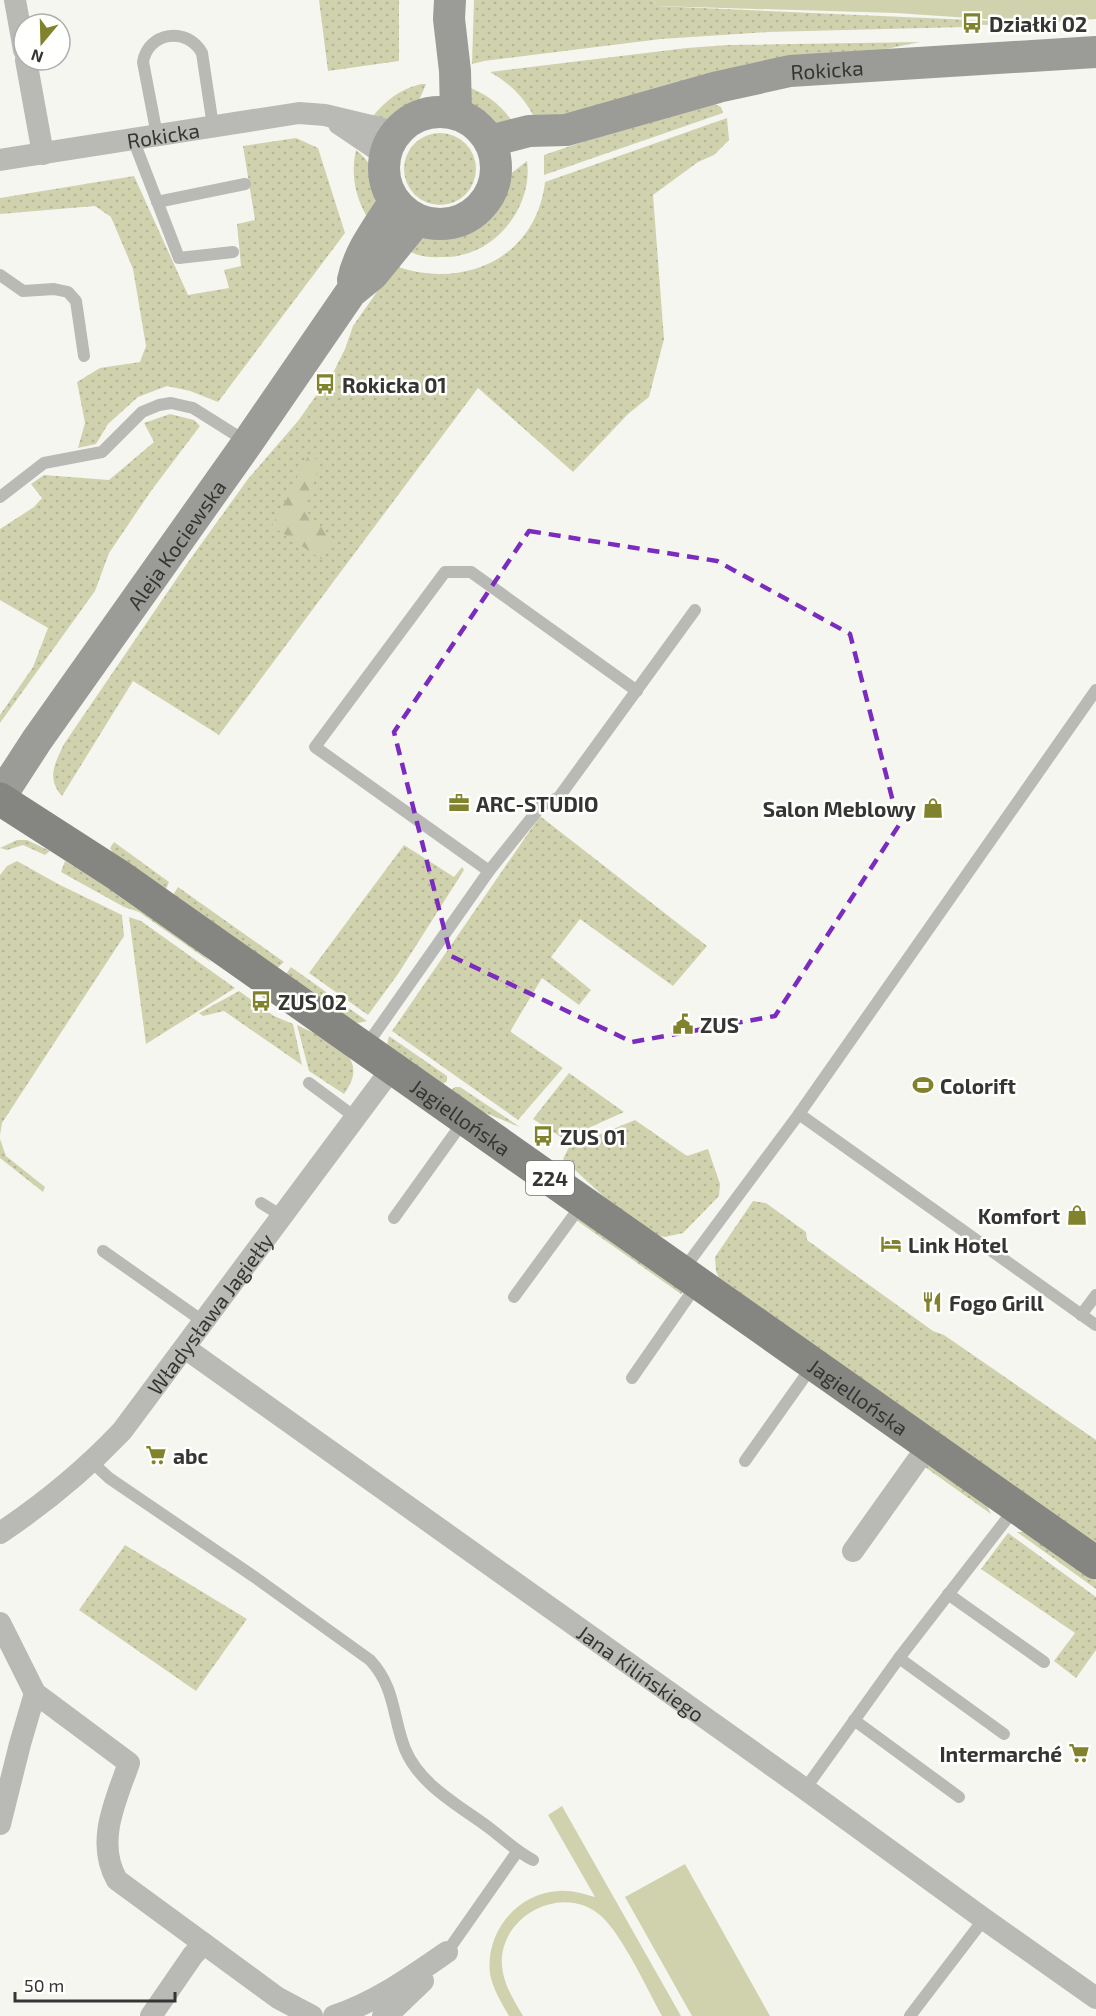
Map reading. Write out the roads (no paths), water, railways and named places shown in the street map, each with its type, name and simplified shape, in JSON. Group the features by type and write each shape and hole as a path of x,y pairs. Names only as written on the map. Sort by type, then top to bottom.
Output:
{"main road":[{"name":"Jagiellońska","path":"0,798 118,875 365,1047 1096,1563"}],"street":[{"path":"443,113 436,70 449,10"},
{"name":"Rokicka","path":"494,154 534,151 566,130 718,87 790,71 1096,52"},
{"path":"28,72 43,153"},
{"name":"Rokicka","path":"0,160 299,113 325,115 391,144"},
{"path":"443,113 476,124 494,154 495,185 486,202 472,215 455,223 436,225 406,211 387,188 383,171 391,144 406,123 443,113"},
{"name":"Aleja Kociewska","path":"0,798 54,714 249,442 351,292 356,267 374,234 406,211"},
{"name":"Władysława Jagiełły","path":"0,1533 40,1506 92,1462 122,1431 393,1067"},
{"name":"Jana Kilińskiego","path":"185,1348 1096,1998"},
{"path":"853,1551 929,1444"},
{"path":"0,1623 35,1693 129,1763 108,1822 108,1861 117,1880 278,1998 312,2016"},
{"path":"0,1824 35,1693"},
{"path":"151,2016 193,1955 204,1944"},
{"path":"334,2016 370,2002 447,1952"},
{"path":"383,2016 394,2009 426,1978 447,1952"}],"lane":[{"path":"157,135 143,62 145,53 151,44 170,36 184,36 197,45 202,53 213,126"},
{"path":"133,139 179,258 233,252"},
{"path":"158,202 245,184"},
{"path":"0,274 23,291 54,289 68,292 76,301 84,356"},
{"path":"0,497 44,463 102,452 142,412 159,405 171,403 193,408 223,424 249,442"},
{"path":"489,871 315,747 445,572 471,573 636,691"},
{"path":"365,1047 489,871 541,806 559,797 695,610"},
{"path":"632,1378 690,1276 799,1114 1096,690"},
{"path":"309,1083 356,1117"},
{"path":"799,1114 1096,1325"},
{"path":"394,1218 466,1118"},
{"path":"514,1297 584,1201"},
{"path":"261,1203 282,1216"},
{"path":"103,1251 204,1322"},
{"path":"1082,1315 1096,1294"},
{"path":"745,1461 814,1364"},
{"path":"92,1462 109,1478 256,1578 370,1660 380,1670 388,1686 405,1749 416,1770 434,1787 495,1832 517,1852 533,1860"},
{"path":"805,1789 899,1658 1017,1506"},
{"path":"948,1594 1044,1662"},
{"path":"899,1658 1004,1734"},
{"path":"854,1720 959,1797"},
{"path":"447,1952 517,1852"},
{"path":"910,2016 984,1919"}],"place":[{"name":"Działki 02","path":"972,23"},
{"name":"Rokicka 01","path":"325,384"},
{"name":"ARC-STUDIO","path":"459,803"},
{"name":"Salon Meblowy","path":"933,808"},
{"name":"ZUS 02","path":"261,1001"},
{"name":"ZUS","path":"683,1024"},
{"name":"Colorift","path":"923,1085"},
{"name":"ZUS 01","path":"543,1136"},
{"name":"Komfort","path":"1077,1215"},
{"name":"Link Hotel","path":"891,1244"},
{"name":"Fogo Grill","path":"932,1302"},
{"name":"abc","path":"156,1455"},
{"name":"Intermarché","path":"1079,1753"}]}
